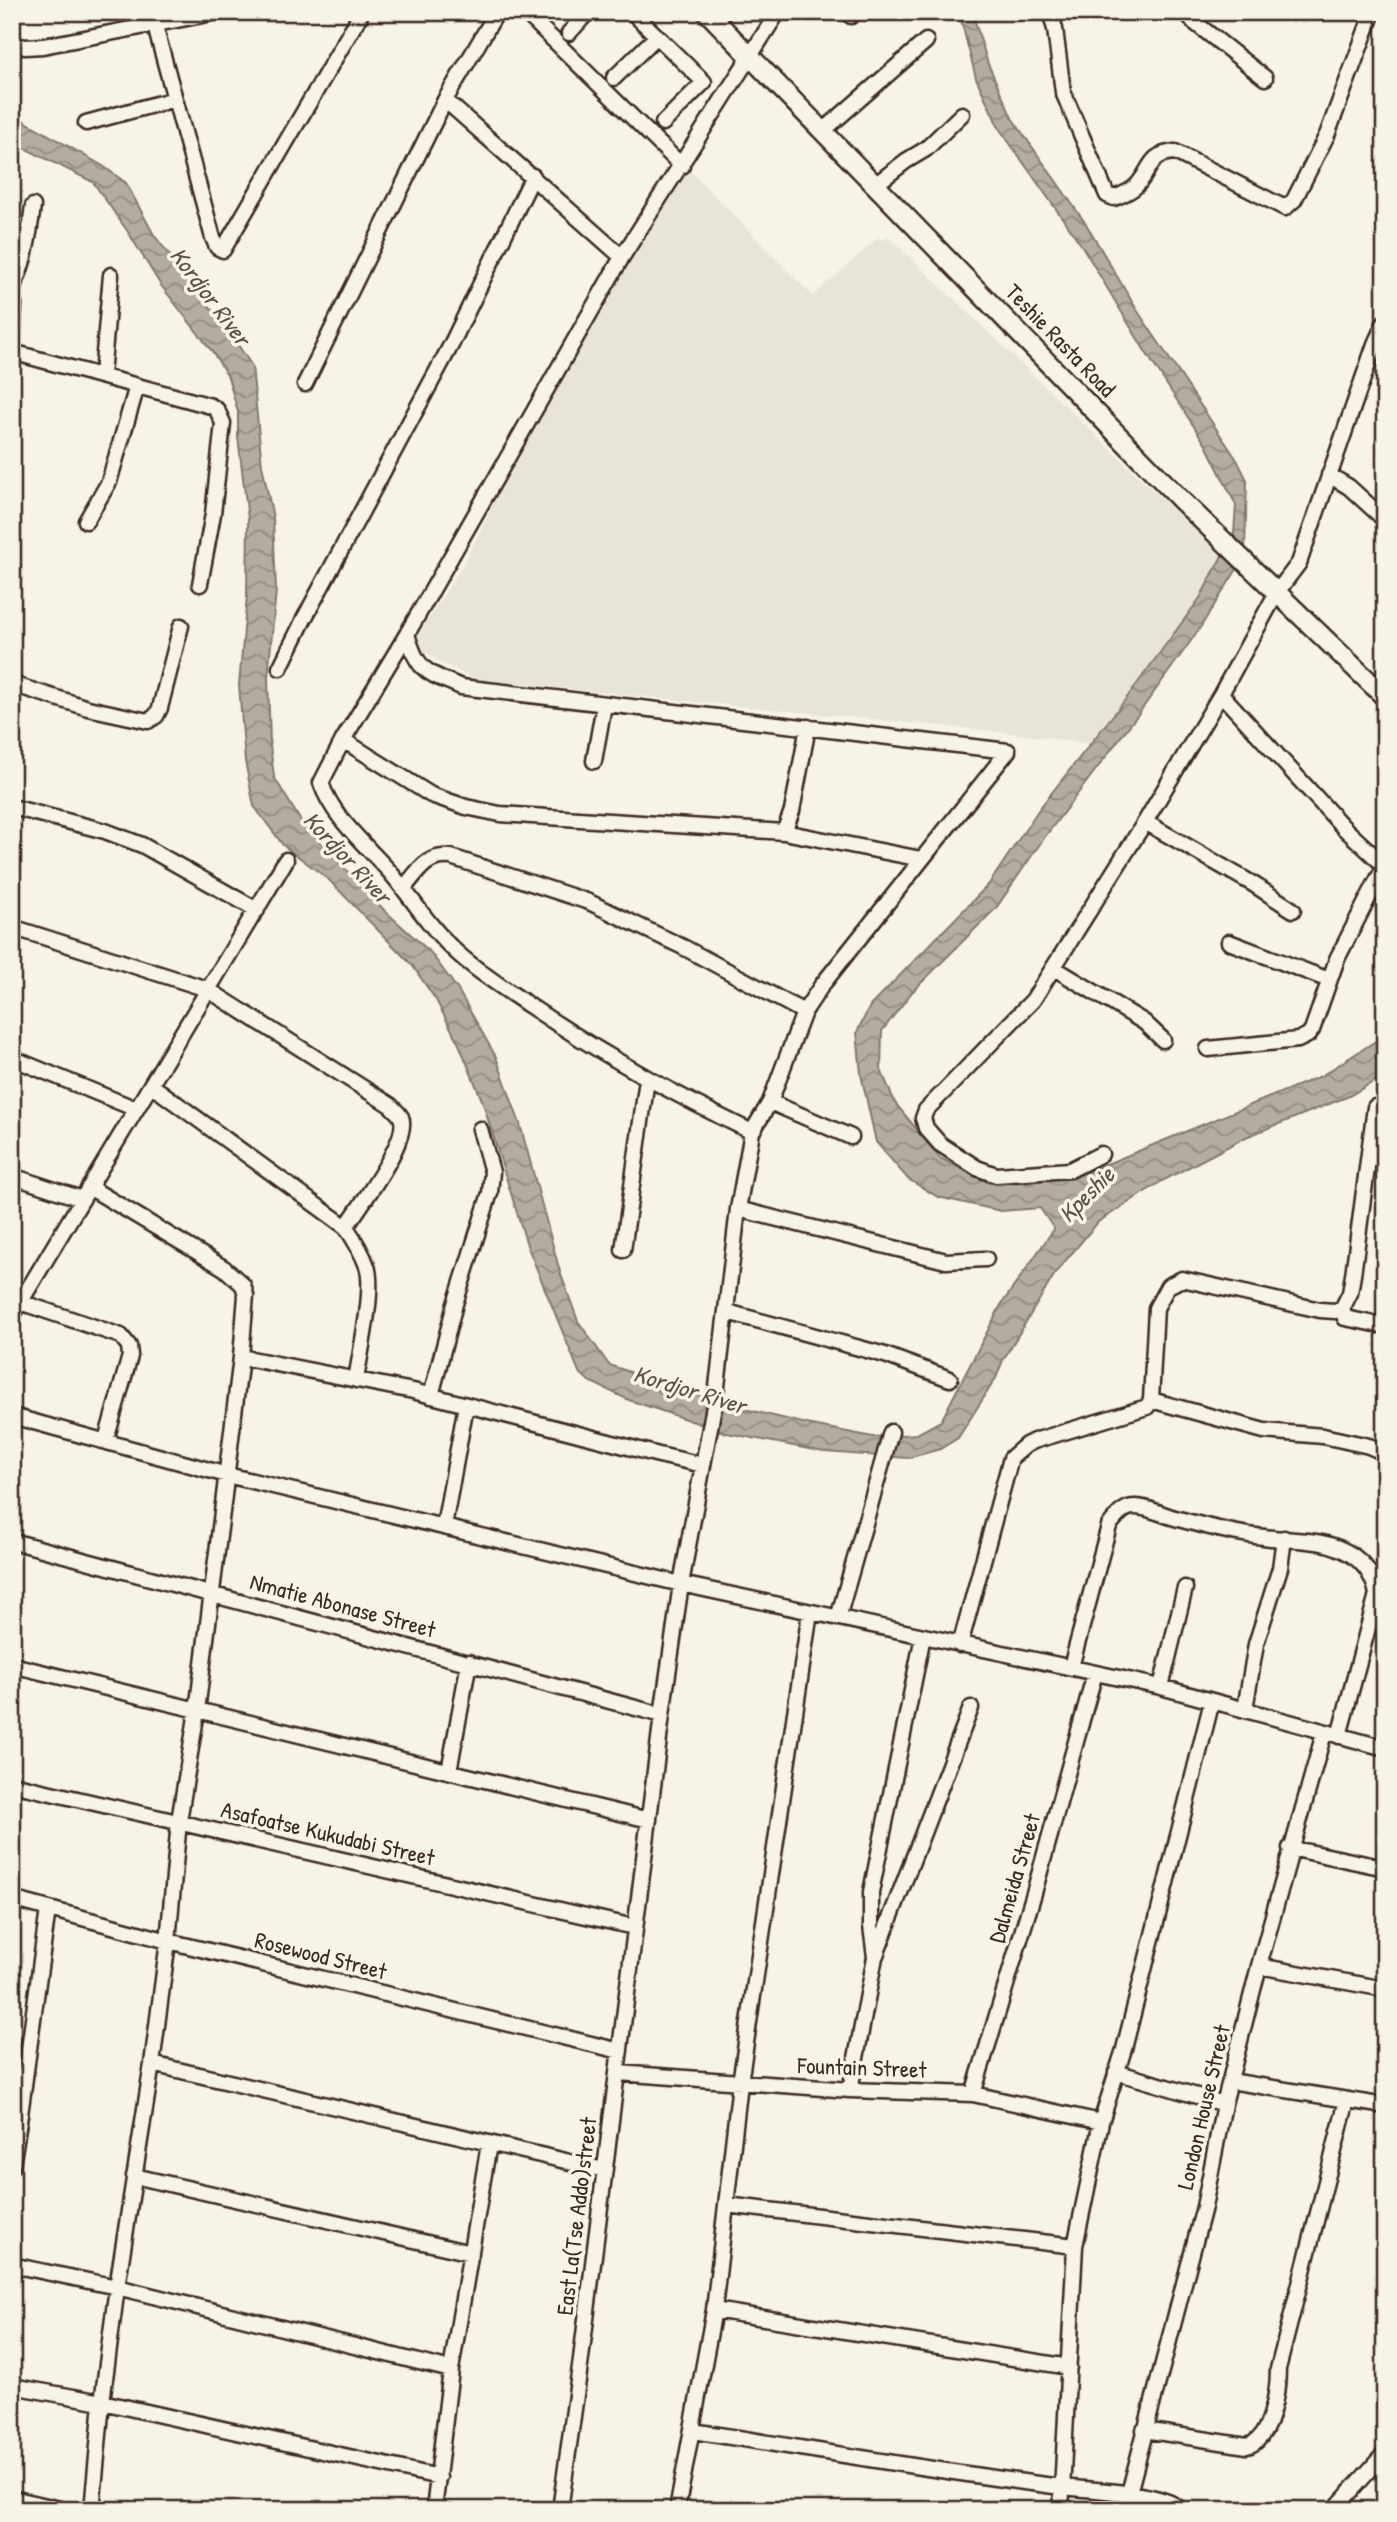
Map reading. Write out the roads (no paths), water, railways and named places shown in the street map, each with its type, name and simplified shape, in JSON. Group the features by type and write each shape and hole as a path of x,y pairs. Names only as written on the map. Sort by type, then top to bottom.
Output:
{"main road":[{"name":"Teshie Rasta Road","path":"707,12 1172,490 1385,697"}],"street":[{"path":"145,12 175,99 213,239 217,247 223,250 362,12"},
{"path":"12,44 25,47 44,46 218,12"},
{"path":"305,384 445,100 497,12"},
{"path":"525,12 682,166"},
{"path":"569,33 588,12"},
{"path":"632,12 704,82 663,123"},
{"path":"407,634 413,656 430,676 460,687 1008,751 822,985 804,1012 770,1102 752,1132 647,1079 560,1026 477,970 452,948 404,888 331,807 321,783 343,740 407,634 622,257 778,12"},
{"path":"1051,12 1063,92 1107,195 1114,198 1137,186 1155,157 1174,152 1285,208 1294,201 1327,135 1373,12"},
{"path":"1186,12 1194,22 1265,78"},
{"path":"614,78 657,36"},
{"path":"822,131 926,41"},
{"path":"86,123 175,99"},
{"path":"445,100 622,257"},
{"path":"876,185 926,149 962,114"},
{"path":"280,668 451,345 533,176"},
{"path":"12,290 21,271 33,206"},
{"path":"102,375 111,275"},
{"path":"12,299 12,350 211,406 217,410 223,424 213,514 200,584"},
{"path":"1101,1154 1070,1170 996,1175 977,1168 940,1144 926,1128 923,1118 926,1110 1033,1000 1145,822 1221,694 1277,592 1299,563 1385,322"},
{"path":"86,521 109,482 137,386"},
{"path":"1329,475 1349,487 1385,520"},
{"path":"12,684 88,708 148,721 156,716 160,708 181,626"},
{"path":"1208,1049 1304,1038 1312,1030 1329,980 1385,866 1344,828 1221,694"},
{"path":"594,761 604,705"},
{"path":"784,832 792,811 808,727"},
{"path":"343,740 431,794 488,812 784,832 921,859"},
{"path":"12,807 105,831 142,845 257,910"},
{"path":"1145,822 1293,910"},
{"path":"404,888 433,858 451,857 589,902 683,947 804,1012"},
{"path":"12,1316 16,1301 86,1193 286,860"},
{"path":"12,927 207,989 390,1105 401,1118 402,1132 391,1158 346,1227"},
{"path":"1229,942 1329,980"},
{"path":"1054,968 1144,1022 1163,1041"},
{"path":"12,1058 136,1110"},
{"path":"623,1250 647,1079"},
{"path":"151,1085 346,1227 368,1268 369,1293 356,1380"},
{"path":"770,1102 851,1137"},
{"path":"1375,1107 1353,1275 1350,1293 1342,1309 1345,1318 1385,1326"},
{"path":"431,1396 455,1304 490,1193 492,1172 480,1129"},
{"name":"East La(Tse Addo)street","path":"560,2510 662,1715 681,1584 716,1395 738,1209 752,1132"},
{"path":"12,1176 86,1193 235,1276 243,1285 246,1295 227,1475 197,1711 179,1821 168,1941 152,2064 117,2287 92,2510"},
{"path":"738,1209 946,1261 986,1259"},
{"path":"960,1645 1012,1458 1026,1445 1147,1407 1151,1400 1156,1308 1168,1286 1182,1279 1320,1310 1342,1309"},
{"path":"16,1301 121,1336 129,1346 130,1356 106,1440"},
{"path":"727,1312 884,1355 950,1380"},
{"path":"241,1356 431,1396 703,1465"},
{"path":"1151,1400 1264,1431 1323,1436 1369,1446 1385,1453"},
{"path":"444,1526 466,1405"},
{"path":"12,1416 227,1475 681,1584 1161,1688 1385,1748"},
{"path":"838,1618 891,1432"},
{"path":"1071,1667 1109,1526 1122,1511 1133,1507 1200,1525 1264,1537 1315,1541 1340,1548 1365,1566 1374,1580 1377,1594 1339,1736"},
{"path":"1245,1709 1256,1644 1280,1568 1284,1538"},
{"name":"Nmatie Abonase Street","path":"12,1541 212,1592 662,1715"},
{"path":"1161,1688 1185,1588"},
{"path":"677,2510 714,2310 740,2083 810,1612"},
{"path":"875,1957 871,1892 923,1636"},
{"path":"449,1771 469,1662"},
{"path":"12,1665 649,1820"},
{"name":"Dalmeida Street","path":"973,2094 1034,1894 1095,1673"},
{"path":"1061,2510 1075,2246 1101,2122 1128,2035 1212,1701"},
{"path":"850,2090 875,1957 971,1708"},
{"name":"London House Street","path":"1129,2493 1204,2207 1224,2104 1259,1966 1324,1733"},
{"name":"Asafoatse Kukudabi Street","path":"12,1784 634,1927"},
{"path":"1290,1848 1385,1868"},
{"name":"Rosewood Street","path":"12,1899 168,1941 620,2051"},
{"path":"12,2166 16,2115 48,1909"},
{"path":"1259,1966 1385,1989"},
{"path":"152,2064 604,2170"},
{"path":"1116,2072 1224,2104"},
{"name":"Fountain Street","path":"618,2073 850,2090 973,2094 1101,2122"},
{"path":"1230,2081 1385,2106"},
{"path":"1144,2430 1247,2446 1254,2444 1262,2436 1278,2392 1278,2369 1347,2100"},
{"path":"434,2510 451,2370 489,2144"},
{"path":"134,2176 471,2253"},
{"path":"726,2205 1075,2246"},
{"path":"12,2265 117,2287 451,2370"},
{"path":"714,2310 1069,2367"},
{"path":"12,2386 102,2403 439,2477"},
{"path":"693,2431 1062,2487 1129,2493 1174,2502 1180,2510"},
{"path":"1357,2510 1338,2505 1385,2453"},
{"path":"12,2498 64,2510"}],"water":[{"name":"Kpeshie","path":"959,12 972,12 988,64 1012,118 1086,224 1137,310 1237,460 1247,480 1245,551 1237,569 1198,631 1044,838 996,908 912,992 882,1031 881,1070 895,1103 940,1158 989,1183 1075,1177 1321,1076 1385,1035 1385,1075 1349,1096 1246,1137 1162,1181 1098,1222 1056,1272 1003,1360 996,1378 958,1438 940,1449 908,1458 824,1452 727,1433 629,1400 589,1381 579,1372 527,1245 482,1100 459,1044 436,1000 412,965 328,879 283,845 254,806 245,761 239,685 247,596 248,519 238,437 238,412 228,377 214,354 160,284 93,182 12,142 12,114 103,166 126,183 154,235 228,330 252,366 262,465 273,518 276,590 268,677 274,777 302,823 385,911 430,952 458,990 496,1057 520,1124 560,1272 578,1321 609,1365 732,1406 873,1437 917,1434 941,1421 1001,1305 1054,1229 1040,1208 1001,1211 938,1197 908,1179 876,1142 861,1074 857,1032 870,1006 989,884 1039,809 1128,696 1200,598 1234,533 1236,505 1206,445 1082,246 999,128 976,78"}],"water label":[{"name":"Kordjor River","path":"211,296"},
{"name":"Kordjor River","path":"348,857"},
{"name":"Kordjor River","path":"690,1389"}]}
